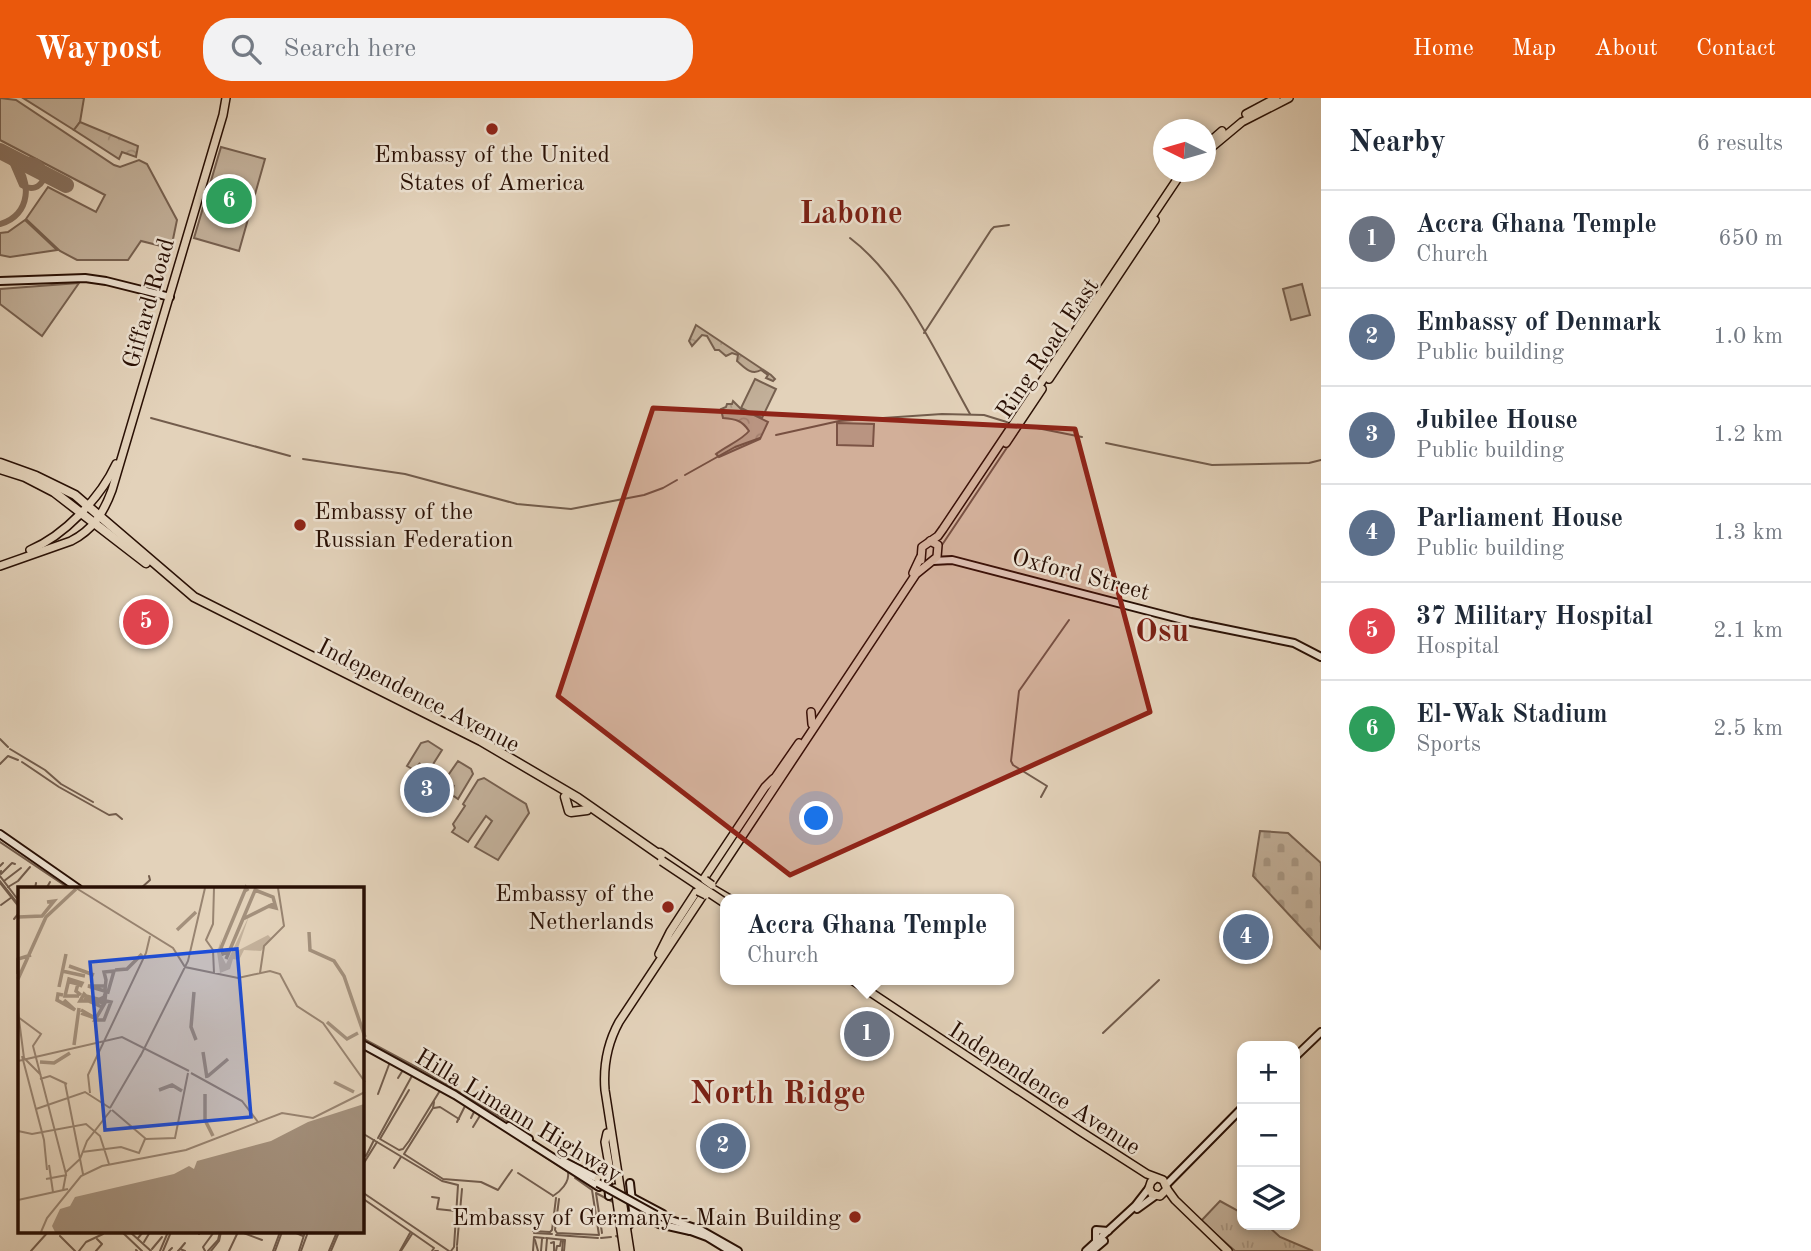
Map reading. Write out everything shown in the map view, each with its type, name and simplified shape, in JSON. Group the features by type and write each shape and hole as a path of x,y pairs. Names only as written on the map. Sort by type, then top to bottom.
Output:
{"highway":[{"name":"Independence Avenue","path":"0,463 36,476 75,495 101,516 107,527 194,602 478,744 587,810 720,897"},
{"name":"Independence Avenue","path":"0,469 45,486 94,524 107,527 194,597 488,745 578,799 639,844"},
{"path":"565,797 570,811 587,810"},
{"path":"639,844 646,853 705,888"}],"main road":[{"name":"Giffard Road","path":"80,536 101,516 107,503 223,115 223,98"},
{"path":"1216,138 1260,106 1276,98"},
{"path":"1216,140 1249,117 1289,98"},
{"name":"Ring Road East","path":"939,548 1175,182"},
{"name":"Ring Road East","path":"930,541 943,529 1181,182"},
{"path":"0,281 85,278 171,296"},
{"name":"Giffard Road","path":"0,564 50,541 72,522 109,478 120,454 171,296"},
{"path":"75,495 87,497 96,493"},
{"path":"69,503 74,512 72,522"},
{"path":"0,564 60,546 107,527 107,503"},
{"path":"661,955 778,774 900,596 919,571 932,561 939,548 935,542 930,541 922,547 917,567 900,596"},
{"name":"Oxford Street","path":"939,548 952,560"},
{"path":"920,558 923,562 932,561"},
{"name":"Oxford Street","path":"932,561 952,560 1191,622 1294,643 1321,657"},
{"path":"624,1251 604,1079 612,1035 635,994 778,783 820,710 841,684"},
{"path":"812,724 811,712 820,710"},
{"path":"661,955 679,938 705,888 765,787 778,774"},
{"path":"705,888 772,796 778,783"},
{"path":"0,836 71,887"},
{"path":"0,836 76,887"},
{"name":"Independence Avenue","path":"705,888 720,898"},
{"name":"Independence Avenue","path":"854,985 1139,1172 1158,1196"},
{"name":"Independence Avenue","path":"860,985 1162,1182 1175,1200 1228,1251"},
{"path":"1300,1052 1321,1032"},
{"name":"Hilla Limann Highway","path":"364,1044 457,1093 598,1183"},
{"name":"Hilla Limann Highway","path":"364,1044 656,1217 690,1229"},
{"path":"1086,1251 1097,1238 1096,1230 1108,1231 1142,1199 1149,1186 1162,1182 1237,1113"},
{"path":"517,1130 526,1129"},
{"path":"598,1183 607,1177 610,1171 605,1142 609,1131"},
{"path":"609,1131 616,1143 631,1251"},
{"path":"609,1131 631,1251"},
{"path":"1158,1196 1162,1182"},
{"path":"598,1183 609,1185 609,1196"},
{"path":"630,1183 631,1209 640,1216 666,1227 690,1229"},
{"path":"1092,1251 1148,1199 1158,1196 1171,1203 1221,1251"},
{"path":"631,1197 733,1250"},
{"path":"629,1225 634,1218 640,1216"},
{"path":"718,1241 730,1237 733,1250"},
{"path":"718,1241 721,1251"}],"highlighted area":[{"path":"653,408 1075,429 1150,712 790,875 558,696"}],"green space":[{"path":"0,98 16,100 114,165 120,167 139,160 147,164 177,220 172,244 165,247 141,241 128,260 77,260 60,251 26,219 48,187 96,212 105,195 0,140"},
{"path":"23,98 84,98 80,122 74,130"},
{"path":"80,122 138,146 136,157 122,152 119,159 74,130"},
{"path":"221,147 265,159 239,251 194,238"},
{"path":"25,220 57,250 10,257 0,255 0,233 8,232"},
{"path":"79,283 42,336 0,304 0,289"},
{"path":"1302,284 1310,315 1291,320 1283,289"},
{"path":"696,325 775,379 773,381 766,378 768,375 761,370 748,370 737,361 738,355 732,353 726,356 715,350 707,336 702,335 692,346 689,341"},
{"path":"755,379 776,389 762,418 741,408"},
{"path":"733,401 746,414 768,422 760,439 719,457 716,454 749,431 738,421 723,418 721,409"},
{"path":"837,423 874,424 873,446 837,445"},
{"path":"428,741 442,750 425,777 417,772 420,763 414,770 407,766 421,743"},
{"path":"458,761 471,769 473,774 458,799 451,794 454,785 448,792 440,787"},
{"path":"484,778 526,804 529,813 498,860 475,847 492,821 486,816 468,842 452,832 455,828 453,824 465,806 463,804 478,780"},
{"path":"1260,831 1288,833 1321,863 1321,949 1253,876"},
{"path":"1220,1201 1237,1210 1237,1230 1272,1230 1280,1237 1313,1251 1235,1251 1201,1221"}],"waterway":[{"path":"924,333 991,230 1009,225"},
{"path":"850,238 887,274 903,296 970,414"},
{"path":"776,435 839,421 942,414 984,415 1010,423"},
{"path":"151,418 290,456"},
{"path":"942,545 1022,425 1082,437"},
{"path":"685,475 735,447 760,438"},
{"path":"1106,443 1212,465 1309,463 1321,460"},
{"path":"303,459 405,474 517,504 571,509 644,495 677,480"},
{"path":"907,593 920,575"},
{"path":"890,620 904,598"},
{"path":"1041,797 1047,786 1013,765 1011,761 1019,691 1069,620"},
{"path":"0,739 8,747"},
{"path":"10,749 93,802"},
{"path":"0,764 8,756 18,760"},
{"path":"22,762 59,787 109,815 116,814 122,819"},
{"path":"0,842 67,887"},
{"path":"0,866 3,863"},
{"path":"1,874 12,863 15,864"},
{"path":"8,887 18,881 30,867"},
{"path":"4,881 21,868"},
{"path":"0,876 18,900"},
{"path":"142,887 150,880 149,876"},
{"path":"0,881 18,904"},
{"path":"47,887 50,882"},
{"path":"0,883 18,906"},
{"path":"35,887 36,883"},
{"path":"1,905 12,897"},
{"path":"14,919 18,914"},
{"path":"1103,1033 1159,980"},
{"path":"364,1039 431,1075 512,1124"},
{"path":"378,1094 390,1062"},
{"path":"398,1078 403,1070"},
{"path":"378,1138 413,1074"},
{"path":"409,1090 380,1139 399,1150 409,1141 441,1089"},
{"path":"434,1102 433,1108 404,1154 443,1179 481,1182 498,1190 512,1170"},
{"path":"457,1122 465,1106"},
{"path":"434,1108 440,1107 459,1119"},
{"path":"471,1118 475,1110"},
{"path":"473,1127 481,1114"},
{"path":"364,1134 442,1181 458,1185 454,1247 451,1251"},
{"path":"364,1154 366,1156 374,1140"},
{"path":"519,1140 568,1172 566,1183 553,1196"},
{"path":"364,1163 377,1142"},
{"path":"394,1168 401,1157"},
{"path":"518,1173 552,1195"},
{"path":"559,1199 555,1230 557,1233 599,1235 592,1190 575,1178"},
{"path":"457,1245 462,1189"},
{"path":"364,1193 449,1251"},
{"path":"602,1233 596,1193 613,1202"},
{"path":"432,1197 439,1198 437,1209 456,1211"},
{"path":"533,1231 552,1230 556,1198"},
{"path":"364,1199 434,1248 432,1251"},
{"path":"400,1251 410,1233"},
{"path":"534,1233 552,1234"},
{"path":"31,1251 46,1234"},
{"path":"79,1251 86,1242 103,1234"},
{"path":"124,1234 142,1251"},
{"path":"132,1234 151,1251"},
{"path":"138,1238 141,1234"},
{"path":"144,1242 149,1234"},
{"path":"160,1251 167,1234"},
{"path":"163,1251 170,1234"},
{"path":"205,1251 203,1247 213,1234"},
{"path":"208,1251 218,1240 220,1234"},
{"path":"211,1251 221,1234"},
{"path":"229,1251 237,1234"},
{"path":"246,1234 262,1240"},
{"path":"273,1251 279,1234"},
{"path":"275,1251 281,1234"},
{"path":"298,1234 303,1236"},
{"path":"299,1251 304,1234"},
{"path":"301,1251 307,1234"},
{"path":"329,1251 336,1234"},
{"path":"331,1251 338,1234"},
{"path":"401,1251 412,1234"},
{"path":"556,1235 598,1238"},
{"path":"60,1236 75,1251"},
{"path":"152,1249 162,1237"},
{"path":"533,1251 534,1237 544,1238"},
{"path":"601,1238 611,1237"},
{"path":"546,1238 565,1240 564,1251"},
{"path":"96,1251 102,1244 97,1239"},
{"path":"541,1251 542,1239"},
{"path":"546,1251 547,1239"},
{"path":"535,1240 538,1251"},
{"path":"556,1251 561,1241"},
{"path":"562,1251 563,1241"},
{"path":"551,1243 554,1242 554,1251"},
{"path":"180,1249 185,1243"},
{"path":"169,1251 172,1248"},
{"path":"178,1251 185,1251"}],"taxiway":[{"path":"0,151 13,164 22,185 32,188 38,186 44,178 42,166 36,161 15,158"},
{"path":"0,224 18,213 26,196 23,176 12,159"}],"runway":[{"path":"0,151 66,185"}],"place":[{"name":"Embassy of the United States of America","path":"492,129"},
{"name":"El-Wak Stadium","path":"229,201"},
{"name":"Embassy of the Russian Federation","path":"300,525"},
{"name":"37 Military Hospital","path":"146,622"},
{"name":"Jubilee House","path":"427,790"},
{"name":"Embassy of the Netherlands","path":"668,907"},
{"name":"Parliament House","path":"1246,937"},
{"name":"Accra Ghana Temple","path":"867,1034"},
{"name":"Embassy of Denmark","path":"723,1146"},
{"name":"Embassy of Germany - Main Building","path":"855,1217"}],"district":[{"name":"Labone","path":"851,212"},
{"name":"Osu","path":"1162,630"},
{"name":"North Ridge","path":"778,1092"}]}
